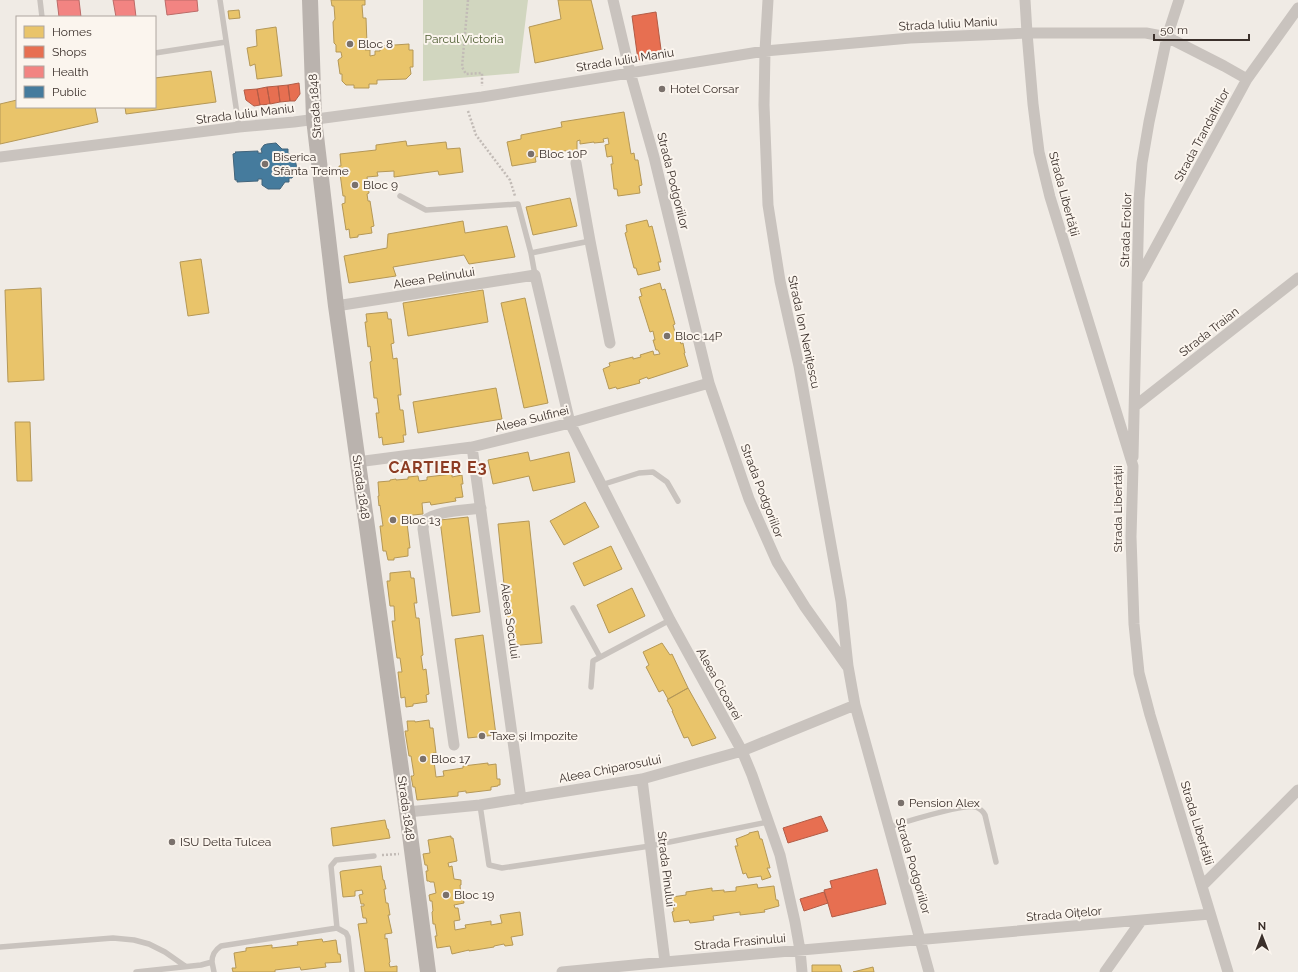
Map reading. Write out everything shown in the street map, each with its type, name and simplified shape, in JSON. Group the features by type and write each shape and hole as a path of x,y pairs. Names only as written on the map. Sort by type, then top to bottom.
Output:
{"main road":[{"name":"Strada 1848","path":"310,0 314,119 336,306 428,972"}],"street":[{"name":"Strada Podgoriilor","path":"613,0 630,72 654,157 709,383 749,498 777,562 805,607 848,666 855,705 929,972"},
{"name":"Strada Ion Nenițescu","path":"768,0 764,105 768,205 780,281 799,366 839,593 848,666"},
{"name":"Strada Libertății","path":"1026,0 1027,33 1033,104 1039,152 1059,228 1133,466 1131,537 1134,624 1139,673 1228,972"},
{"name":"Strada Eroilor","path":"1133,466 1139,200 1142,163 1167,37 1179,0"},
{"name":"Strada Trandafirilor","path":"1138,281 1247,79 1298,8"},
{"name":"Strada Iuliu Maniu","path":"0,158 482,97 765,51 910,38 1027,33 1146,33 1167,37 1247,79"},
{"path":"576,163 610,343"},
{"name":"Aleea Pelinului","path":"336,306 535,275"},
{"path":"535,275 570,423"},
{"name":"Strada Traian","path":"1135,406 1298,278"},
{"name":"Aleea Sulfinei","path":"357,462 472,447 570,423 709,383"},
{"name":"Aleea Cicoarei","path":"570,423 670,620 742,752 752,774 780,855 800,950 802,972"},
{"name":"Aleea Socului","path":"472,447 521,799"},
{"path":"454,744 423,529 424,521 431,516 442,513 481,508"},
{"name":"Aleea Chiparosului","path":"407,812 521,799 642,779 742,752 855,705"},
{"name":"Strada Pinului","path":"642,779 665,962"},
{"path":"1202,886 1298,790"},
{"name":"Strada Oițelor","path":"920,940 1210,914"},
{"path":"1105,972 1141,920"},
{"name":"Strada Frasinului","path":"562,972 920,940"}],"lane":[{"path":"40,0 42,16"},
{"path":"220,0 239,127"},
{"path":"156,53 226,42"},
{"path":"400,196 426,210 518,204 531,253 535,275"},
{"path":"531,253 590,241"},
{"path":"601,485 639,472 653,472 667,482 678,501"},
{"path":"573,608 600,657"},
{"path":"591,688 593,661 670,620"},
{"path":"480,804 489,865 502,868 650,846 768,822"},
{"path":"889,826 952,810 976,807 982,810 985,815 996,862"},
{"path":"337,928 331,866 336,860 374,856"},
{"path":"214,972 212,957 214,952 221,946 337,928 346,933 348,938 352,972"},
{"path":"0,947 113,938 134,940 149,944 165,952 185,966"},
{"path":"136,972 212,962"}],"path":[{"path":"468,0 462,67 466,74 482,73 482,97"},
{"path":"464,99 476,135 510,180 518,204"},
{"path":"374,856 412,852"}],"green space":[{"name":"Parcul Victoria","path":"423,0 528,0 519,73 423,81"}],"building: Homes":[{"name":"Bloc 8","path":"331,0 365,0 365,5 362,5 363,18 366,18 367,44 365,44 365,50 370,50 370,56 375,55 375,51 380,51 380,46 409,44 409,50 413,50 413,67 410,67 411,74 406,79 377,80 377,84 369,84 369,88 354,88 354,85 346,85 342,81 342,74 340,74 338,60 342,57 341,52 336,52 336,45 334,43 333,22 335,19 334,6 332,6"},
{"path":"558,0 591,0 603,49 535,63 529,27 561,19"},
{"path":"239,10 240,18 229,19 228,11"},
{"path":"276,27 282,76 257,79 255,64 250,66 247,48 257,46 256,30"},
{"path":"211,71 216,102 126,114 125,108 156,108 156,78"},
{"path":"16,100 16,108 95,108 98,122 0,144 0,104"},
{"name":"Bloc 10P","path":"624,112 631,154 634,153 635,160 638,160 642,185 639,186 640,193 618,196 617,189 614,189 611,164 613,164 612,156 607,157 605,145 609,144 608,138 603,139 604,142 580,144 580,140 577,141 577,151 572,152 571,150 559,152 559,154 535,157 536,162 512,166 507,142 521,139 521,135 562,127 561,122"},
{"name":"Bloc 9","path":"406,141 407,146 446,142 447,149 460,148 463,172 439,175 438,171 394,177 394,171 377,172 378,176 367,177 369,193 367,194 368,201 370,201 374,226 371,227 372,233 350,238 349,229 346,230 342,204 345,203 345,196 343,196 339,166 341,166 340,154 376,150 376,145"},
{"path":"570,198 577,226 533,235 526,207"},
{"path":"647,220 649,227 652,226 661,262 658,262 660,270 638,275 636,268 634,268 625,233 627,232 626,225"},
{"path":"463,221 465,233 507,226 515,257 469,264 464,255 393,267 396,276 349,283 344,256 387,248 388,234"},
{"path":"201,259 209,313 188,316 180,262"},
{"name":"Bloc 14P","path":"660,283 662,290 665,289 675,324 673,325 675,332 678,332 681,344 683,343 688,366 648,379 647,377 639,380 640,383 617,389 616,387 609,389 603,369 610,366 609,363 633,357 633,359 641,357 640,355 653,351 654,355 660,354 658,350 656,350 653,340 655,340 653,331 650,332 639,297 642,296 640,289"},
{"path":"41,288 44,380 8,382 5,290"},
{"path":"483,290 488,322 408,336 403,303"},
{"path":"525,298 548,403 524,408 501,303"},
{"path":"387,312 388,319 391,319 394,343 391,344 393,359 397,358 401,395 398,395 400,410 403,410 406,435 403,435 404,442 383,445 382,437 379,438 376,413 379,413 377,398 374,398 370,362 372,361 370,346 368,347 365,322 367,322 366,314"},
{"path":"496,388 502,419 418,433 413,402"},
{"path":"15,422 30,422 32,481 17,481"},
{"path":"528,452 530,461 569,452 575,482 533,491 529,476 493,484 488,460"},
{"name":"Bloc 13","path":"452,474 452,477 462,475 463,484 461,484 463,497 455,498 456,501 431,505 430,502 422,503 423,514 403,516 404,524 407,523 410,548 408,548 408,556 388,560 386,551 383,551 380,526 383,526 380,505 379,506 378,482 408,479 408,477 418,476 419,481 427,480 427,477"},
{"path":"585,502 599,527 564,545 550,521"},
{"path":"468,517 480,612 452,616 440,520"},
{"path":"529,521 542,643 510,646 498,524"},
{"path":"611,546 622,569 584,586 573,563"},
{"path":"410,571 411,578 414,578 417,603 414,603 416,618 419,618 423,655 421,656 423,670 426,669 429,694 426,695 427,702 413,704 413,706 406,707 405,697 401,698 398,672 402,672 400,658 397,658 392,621 395,621 394,606 390,606 387,581 390,581 390,573"},
{"path":"632,588 645,616 609,633 597,605"},
{"path":"483,635 496,735 468,738 455,639"},
{"path":"662,643 670,655 672,654 688,688 668,699 663,690 659,692 646,667 649,665 643,652"},
{"path":"688,688 716,738 692,746 688,737 684,738 667,700"},
{"name":"Bloc 17","path":"429,720 430,728 433,728 436,753 433,753 436,777 444,776 443,771 463,768 463,766 488,763 488,765 496,764 497,779 500,779 500,785 491,787 491,790 466,793 466,791 458,792 458,796 417,800 415,787 413,787 411,776 414,775 405,731 408,731 407,721 415,722"},
{"path":"385,820 390,838 333,846 331,828"},
{"path":"758,831 760,839 762,839 770,868 767,868 771,877 762,880 761,876 748,878 746,873 743,874 735,846 738,846 736,839"},
{"name":"Bloc 19","path":"451,836 451,838 453,838 457,861 448,863 449,867 452,866 454,879 461,880 461,897 463,897 464,903 454,905 455,908 458,908 460,920 454,921 455,930 466,928 465,925 491,921 491,925 502,923 500,915 520,912 523,935 511,937 513,945 505,946 504,944 452,954 450,946 437,948 435,924 433,924 432,901 430,901 429,895 436,893 434,882 427,881 426,871 428,871 423,854 430,853 428,840"},
{"path":"381,866 386,889 384,889 386,903 388,903 390,915 388,915 392,933 385,934 385,939 387,938 390,967 397,966 397,972 365,972 358,924 367,923 366,918 363,918 361,906 364,906 364,904 361,904 359,895 363,894 362,890 355,891 355,896 343,897 340,872"},
{"path":"757,884 758,888 774,886 776,900 778,900 779,906 764,910 765,912 740,915 740,912 713,916 714,920 690,923 689,920 674,922 672,897 686,895 686,892 712,888 712,891 736,891 736,887"},
{"path":"322,939 323,942 336,940 341,962 325,963 326,967 301,970 300,967 275,970 275,972 233,972 232,968 236,968 234,953 246,951 246,948 272,945 272,948 298,945 297,942"},
{"path":"812,965 840,965 842,972 812,972"},
{"path":"873,967 874,972 853,972"}],"building: Shops":[{"path":"656,12 662,57 638,60 632,16"},
{"path":"299,83 300,94 295,101 290,101 288,85"},
{"path":"288,85 290,101 280,102 278,86"},
{"path":"278,86 280,102 270,104 267,87"},
{"path":"267,87 270,104 260,105 257,89"},
{"path":"257,89 260,105 254,106 246,100 244,90"},
{"path":"821,816 828,831 788,843 783,828"},
{"path":"877,869 886,904 832,917 824,890 832,888 830,881"},
{"path":"824,892 828,903 804,911 800,899"}],"building: Health":[{"path":"57,0 79,0 81,16 59,16"},
{"path":"113,0 134,0 136,16 116,16"},
{"path":"165,0 197,0 198,11 167,15"}],"building: Public":[{"name":"Biserica Sfânta Treime","path":"276,143 282,149 288,149 288,153 295,159 297,169 292,178 289,178 289,182 285,182 280,189 268,189 262,185 262,179 258,179 258,181 237,182 237,180 235,180 233,154 236,153 235,152 258,151 258,153 262,153 261,149 264,145"}],"place":[{"name":"Bloc 8","path":"350,44"},
{"name":"Hotel Corsar","path":"662,89"},
{"name":"Bloc 10P","path":"531,154"},
{"name":"Biserica Sfânta Treime","path":"265,164"},
{"name":"Bloc 9","path":"355,185"},
{"name":"Bloc 14P","path":"667,336"},
{"name":"Bloc 13","path":"393,520"},
{"name":"Taxe și Impozite","path":"482,736"},
{"name":"Bloc 17","path":"423,759"},
{"name":"Pension Alex","path":"901,803"},
{"name":"ISU Delta Tulcea","path":"172,842"},
{"name":"Bloc 19","path":"446,895"}],"district":[{"name":"CARTIER E3","path":"438,467"}]}
